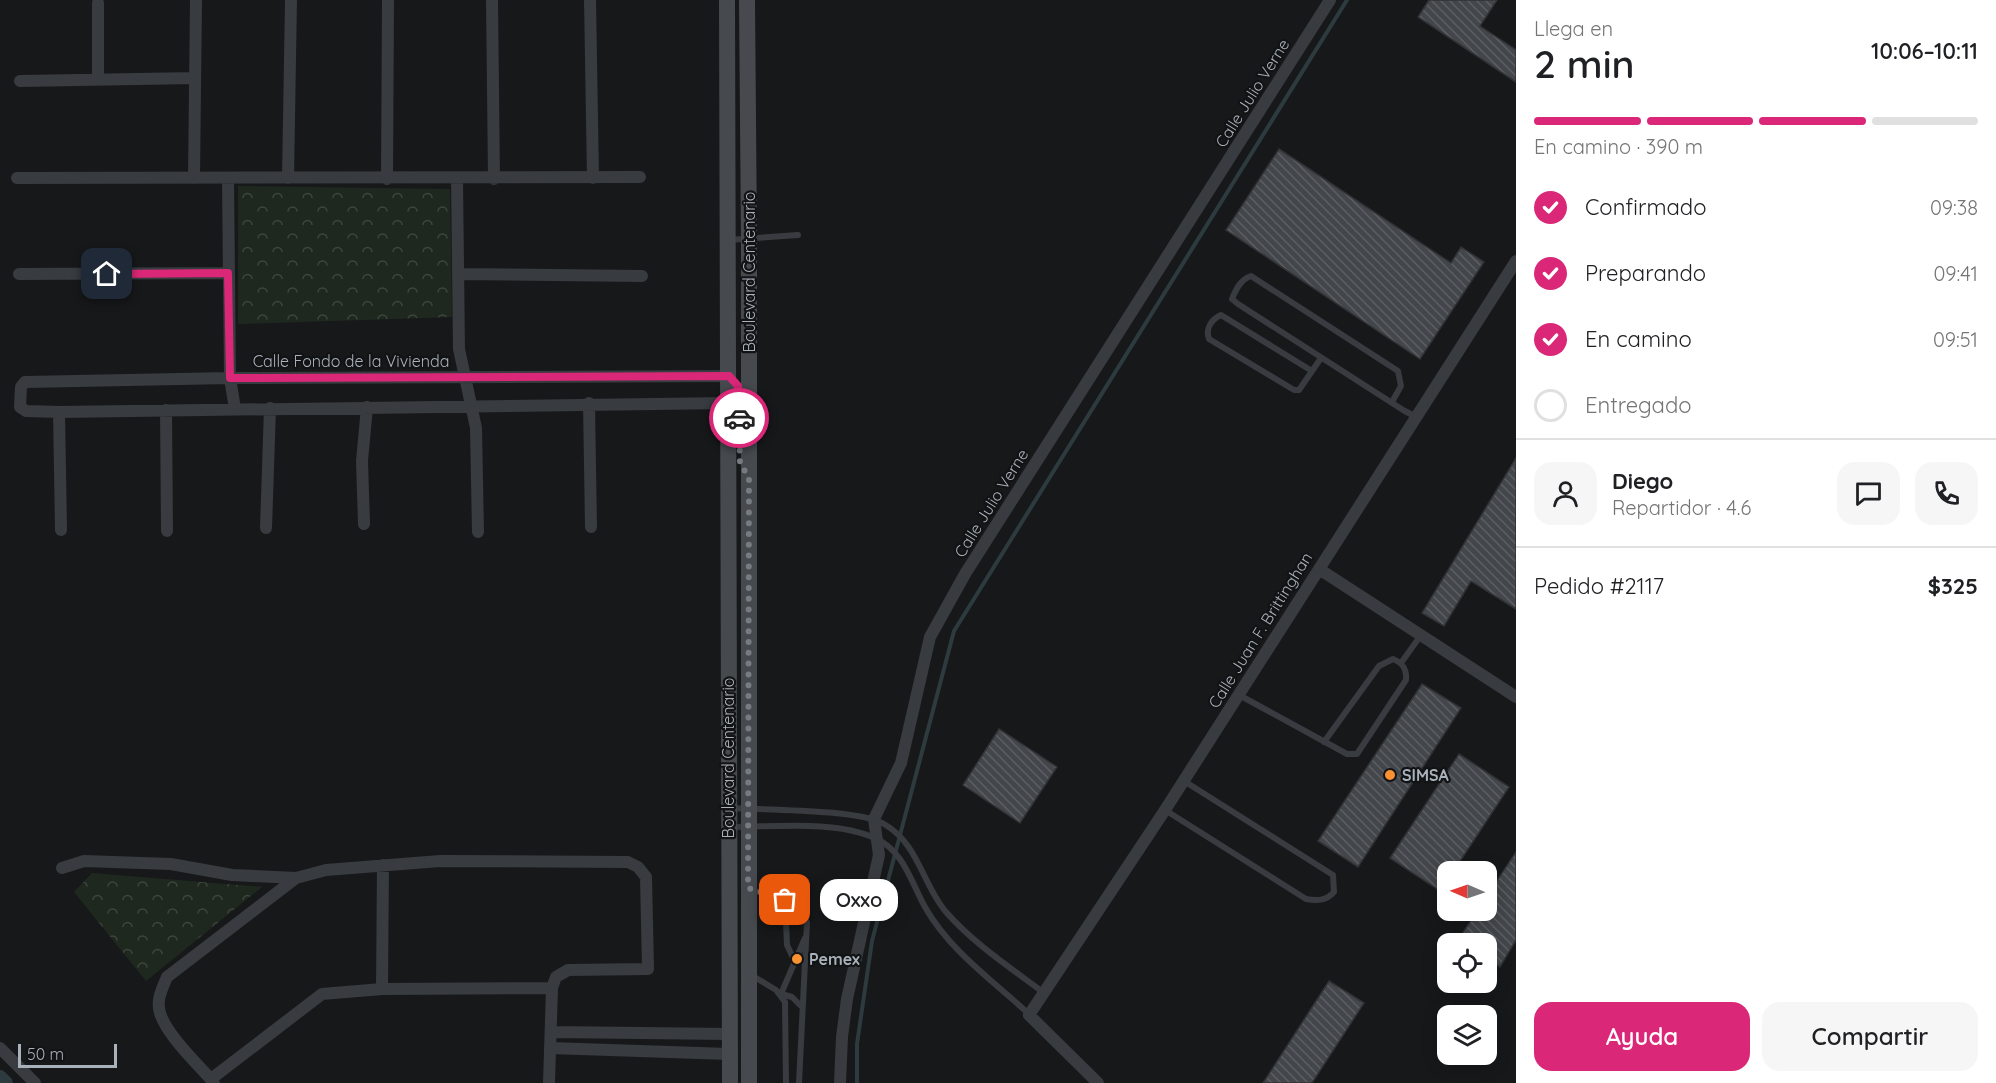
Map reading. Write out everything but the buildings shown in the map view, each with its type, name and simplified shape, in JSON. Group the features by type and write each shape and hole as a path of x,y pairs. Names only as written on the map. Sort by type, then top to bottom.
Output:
{"main road":[{"path":"727,3 747,3"},
{"name":"Boulevard Centenario","path":"727,3 729,376 727,808 730,1083"},
{"name":"Boulevard Centenario","path":"747,3 749,1083"},
{"path":"729,376 739,390 740,464 749,477"},
{"path":"728,540 749,540"},
{"path":"729,1035 740,1048 742,1083"}],"street":[{"path":"194,178 196,0"},
{"path":"288,178 291,0"},
{"path":"387,178 388,0"},
{"path":"492,0 494,178"},
{"path":"590,0 593,178"},
{"name":"Calle Julio Verne","path":"874,819 901,763 923,661 930,637 940,617 1330,0"},
{"path":"98,3 98,80"},
{"path":"20,81 195,78"},
{"path":"17,178 640,177"},
{"path":"228,178 230,378 235,409"},
{"path":"456,179 459,349 476,428 478,532"},
{"name":"Calle Juan F. Brittinghan","path":"1029,1015 1184,781 1516,261"},
{"path":"19,274 228,273"},
{"path":"458,274 642,276"},
{"name":"Calle Fondo de la Vivienda","path":"729,376 230,378 22,384 20,407 59,412 589,403 729,403"},
{"path":"589,403 591,527"},
{"path":"364,524 362,461 367,407"},
{"path":"266,528 270,408"},
{"path":"166,410 167,531"},
{"path":"59,412 61,530"},
{"path":"1319,568 1516,697"},
{"path":"840,1083 842,1037 847,999 883,843 874,819"},
{"path":"62,868 84,861 171,864 231,875 296,878 326,870 383,865 511,860 628,862 638,867 646,877 648,969 568,970 556,977 552,988 549,1083"},
{"path":"382,989 383,865"},
{"path":"296,878 166,977 159,994 160,1013 171,1032 212,1081 322,994 382,989 552,988"},
{"path":"1029,1015 1098,1083"},
{"path":"551,1032 729,1035"},
{"path":"0,1048 35,1083"},
{"path":"550,1048 729,1054"}],"lane":[{"path":"728,240 798,235"},
{"path":"1392,402 1401,386 1398,371 1256,279 1251,276 1245,278 1232,299 1321,358 1416,417"},
{"path":"1312,371 1221,315 1215,318 1208,328 1209,339 1293,390 1299,390 1304,385 1321,358"},
{"path":"1401,663 1421,635"},
{"path":"1239,694 1324,742 1347,754 1357,754 1406,680 1406,672 1401,663 1393,659 1378,666 1324,742"},
{"path":"1165,810 1306,899 1317,901 1329,898 1334,892 1333,875 1184,781"},
{"path":"727,808 837,814 874,819 891,829 909,846 936,897 957,924 1044,993"},
{"path":"728,827 836,828 856,831 883,843 908,869 941,932 1029,1015"},
{"path":"748,888 785,900 797,907 807,922 799,1083"},
{"path":"785,900 787,945 795,962"},
{"path":"781,994 808,931"},
{"path":"748,974 781,994 792,997 802,1006"},
{"path":"781,994 785,1002 786,1083"}],"green space":[{"path":"238,186 450,189 452,317 238,324"},
{"path":"92,873 262,887 146,981 74,892"}],"waterway":[{"path":"857,1083 857,1044 872,941 954,631 1347,0"},
{"path":"0,1077 6,1083"}],"way so far":[{"path":"739,418 740,464 749,477 748,888 785,900"}],"place":[{"name":"SIMSA","path":"1390,775"},
{"name":"Oxxo","path":"785,900"},
{"name":"Pemex","path":"797,959"}],"route":[{"path":"107,274 228,273 230,378 729,376 739,390 739,418"}]}
